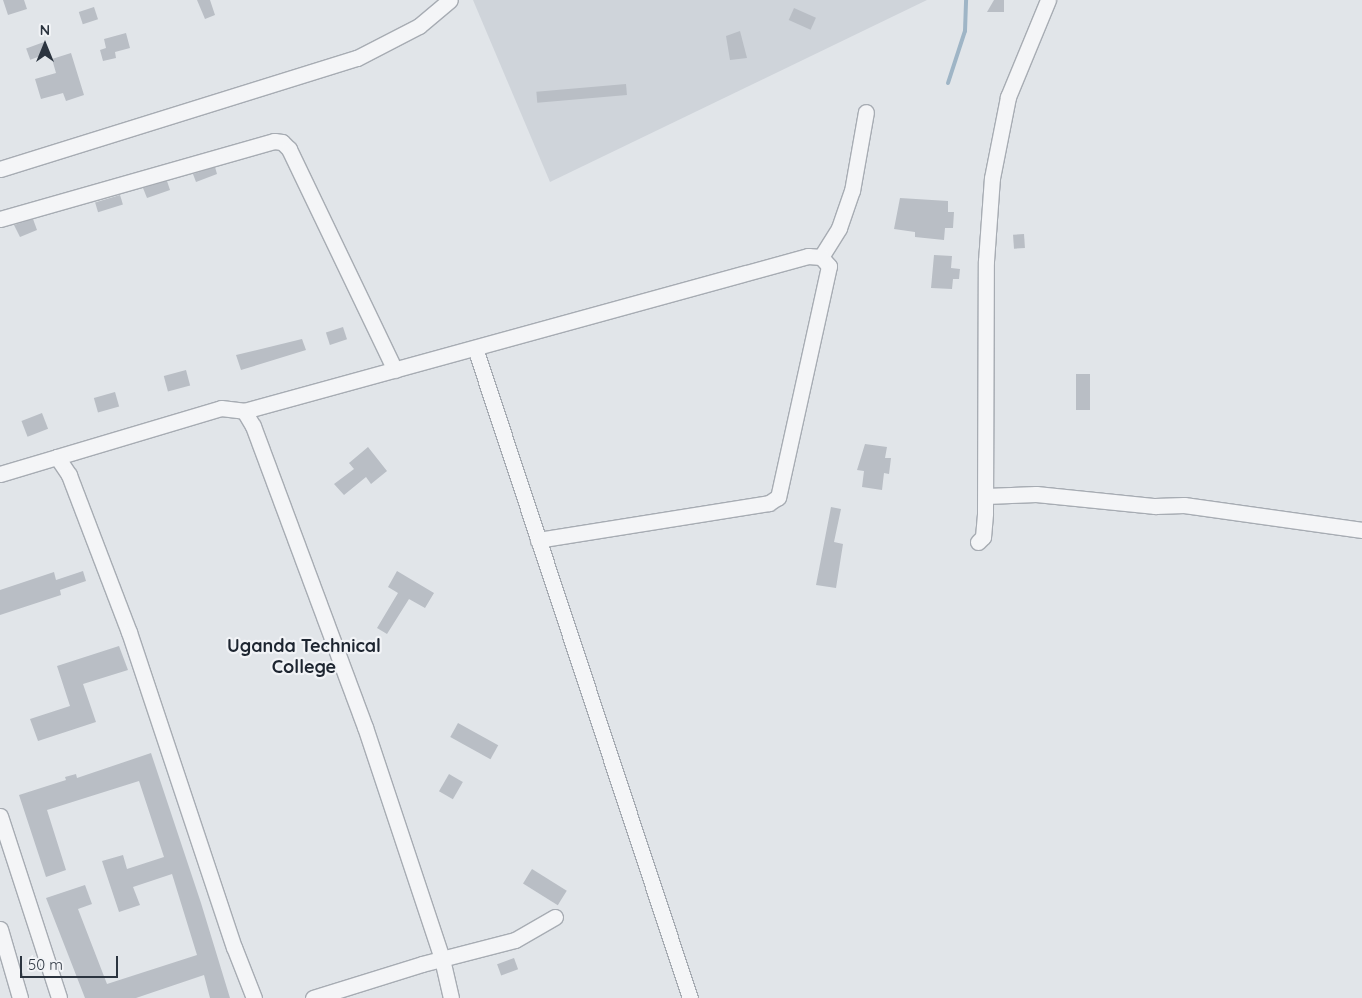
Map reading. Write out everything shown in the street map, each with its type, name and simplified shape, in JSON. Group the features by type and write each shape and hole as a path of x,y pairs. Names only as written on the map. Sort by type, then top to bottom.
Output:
{"street":[{"path":"0,169 357,58 419,26 450,0"},
{"path":"978,542 983,537 986,496 986,261 992,178 1008,97 1048,0"},
{"path":"821,257 839,228 852,191 866,112"},
{"path":"0,219 274,141 282,142 289,149 395,370"},
{"path":"0,474 220,408 244,411 808,256 821,257 829,266 778,497 769,503 538,540"},
{"path":"474,348 690,998"},
{"path":"244,411 253,426 330,630 442,959 451,998"},
{"path":"57,457 69,475 129,632 234,947 254,998"},
{"path":"986,496 1036,494 1155,506 1184,505 1362,530"},
{"path":"0,816 60,998"},
{"path":"313,998 442,959 515,940 555,917"},
{"path":"0,928 20,998"}],"shaded area":[{"path":"473,0 927,0 550,182"}],"building":[{"path":"3,0 24,0 27,9 8,15"},
{"path":"197,0 210,0 215,15 205,19"},
{"path":"994,0 1004,0 1004,12 987,12"},
{"path":"94,7 98,19 83,24 79,12"},
{"path":"794,8 816,18 811,30 789,20"},
{"path":"740,31 747,58 730,60 726,36"},
{"path":"126,33 130,48 115,52 116,58 103,61 100,50 106,48 104,39"},
{"path":"44,42 48,53 30,60 26,48"},
{"path":"71,53 84,95 66,101 63,93 41,99 35,79 56,73 52,59"},
{"path":"626,84 627,95 537,103 536,92"},
{"path":"215,167 217,174 196,182 193,174"},
{"path":"167,181 170,190 147,198 143,188"},
{"path":"120,195 123,205 98,212 95,203"},
{"path":"900,198 948,201 948,212 954,212 953,228 945,228 944,240 915,237 915,232 894,229"},
{"path":"33,219 37,230 20,237 14,225"},
{"path":"1024,234 1025,248 1014,249 1013,235"},
{"path":"934,255 952,256 951,268 960,269 959,279 953,279 952,289 931,288"},
{"path":"343,327 347,339 330,345 326,333"},
{"path":"302,339 306,350 241,370 236,355"},
{"path":"186,370 190,385 168,391 164,376"},
{"path":"1076,374 1090,374 1090,410 1076,410"},
{"path":"115,392 119,406 98,412 94,398"},
{"path":"42,413 48,429 28,437 21,421"},
{"path":"865,444 887,447 885,458 891,458 889,474 884,473 882,490 862,487 864,471 857,470"},
{"path":"368,447 387,471 371,484 366,477 344,495 334,484 354,469 349,463"},
{"path":"831,507 841,509 834,542 843,544 836,588 816,585"},
{"path":"83,571 86,581 60,590 61,595 0,615 0,590 54,572 56,580"},
{"path":"397,571 434,593 425,608 409,599 387,634 377,628 398,593 388,587"},
{"path":"119,646 128,670 83,684 96,722 38,741 30,719 70,706 57,666"},
{"path":"458,723 498,745 490,759 450,737"},
{"path":"151,753 201,903 230,998 210,998 204,975 136,998 85,998 46,898 85,885 92,904 78,909 107,984 197,955 172,874 133,887 140,905 119,912 102,861 123,855 127,869 164,857 139,781 47,810 66,870 46,877 19,795 66,780 65,777 76,774 77,778"},
{"path":"449,774 463,782 453,799 439,791"},
{"path":"532,869 567,891 558,905 523,883"},
{"path":"514,958 518,969 501,975 497,964"}],"waterway":[{"path":"948,83 965,31 966,0"}],"district":[{"name":"Uganda Technical College","path":"304,658"}]}
